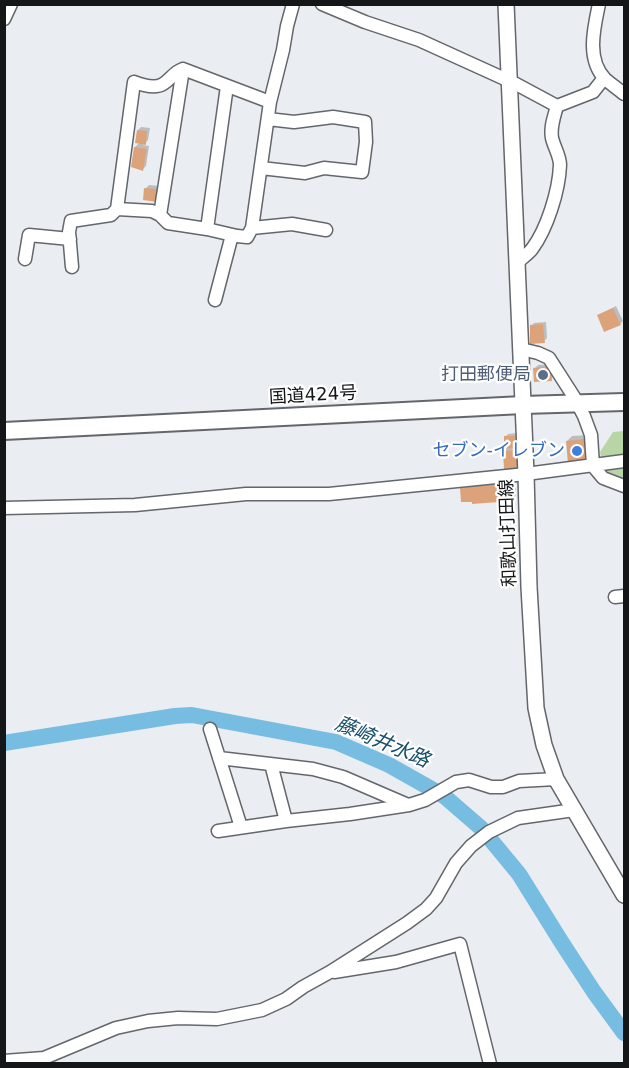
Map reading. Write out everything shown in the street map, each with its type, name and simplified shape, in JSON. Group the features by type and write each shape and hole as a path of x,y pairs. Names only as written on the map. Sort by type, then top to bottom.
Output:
{"highway":[{"name":"国道424号","path":"4,431 624,402"}],"main road":[{"name":"和歌山打田線","path":"506,4 536,698 544,745 556,779 624,895"}],"street":[{"path":"4,19 11,4"},
{"path":"117,209 152,212 160,215 168,223 247,237 252,228 270,102 293,4"},
{"path":"322,4 365,22 419,40 557,106 593,92 604,78"},
{"path":"599,4 592,43 596,62 604,78 624,94"},
{"path":"72,267 70,221 111,214 117,209 134,82 151,86 162,84 177,71 183,69 270,102"},
{"path":"160,215 183,69"},
{"path":"207,229 227,86"},
{"path":"518,262 531,250 540,235 549,218 556,192 560,164 552,137 552,126 557,106"},
{"path":"261,168 305,173 324,168 362,172 366,142 365,122 333,117 294,122 268,119"},
{"path":"252,228 292,224 326,230"},
{"path":"25,259 29,235 69,239"},
{"path":"215,300 232,235"},
{"path":"521,349 549,358 584,416 591,435 593,466 603,478 624,486"},
{"path":"4,508 135,506 246,494 328,494 526,474 624,461"},
{"path":"210,729 241,827"},
{"path":"219,758 313,770 343,777 409,805"},
{"path":"271,765 286,821"},
{"path":"218,831 409,805 425,800 456,782 469,780 491,787 502,787 519,781 556,779"},
{"path":"4,1061 44,1058 116,1028 148,1021 178,1018 218,1019 262,1010 286,999 330,972 426,909 436,898 456,863 471,846 489,832 518,818 574,810"},
{"path":"330,972 396,962 460,944 490,1064"}],"green space":[{"path":"624,431 624,479 604,471 600,452 613,432"}],"building":[{"path":"137,130 147,131 146,145 135,143"},
{"path":"134,147 147,149 143,171 131,167"},
{"path":"144,188 158,189 157,202 143,200"},
{"path":"613,308 621,325 604,332 597,315"},
{"path":"543,324 545,343 530,344 530,325"},
{"name":"打田郵便局","path":"551,366 552,381 534,382 533,368"},
{"path":"504,436 515,436 515,448 504,449"},
{"path":"584,439 586,462 568,464 566,441"},
{"path":"518,450 520,468 504,469 503,451"},
{"path":"511,483 512,501 472,504 472,502 461,502 460,488"}],"waterway":[{"name":"藤崎井水路","path":"4,743 192,715 336,742 389,765 444,796 481,828 519,874 594,992 624,1033"}],"place":[{"name":"打田郵便局","path":"543,375"},
{"name":"セブン-イレブン","path":"577,451"}]}
